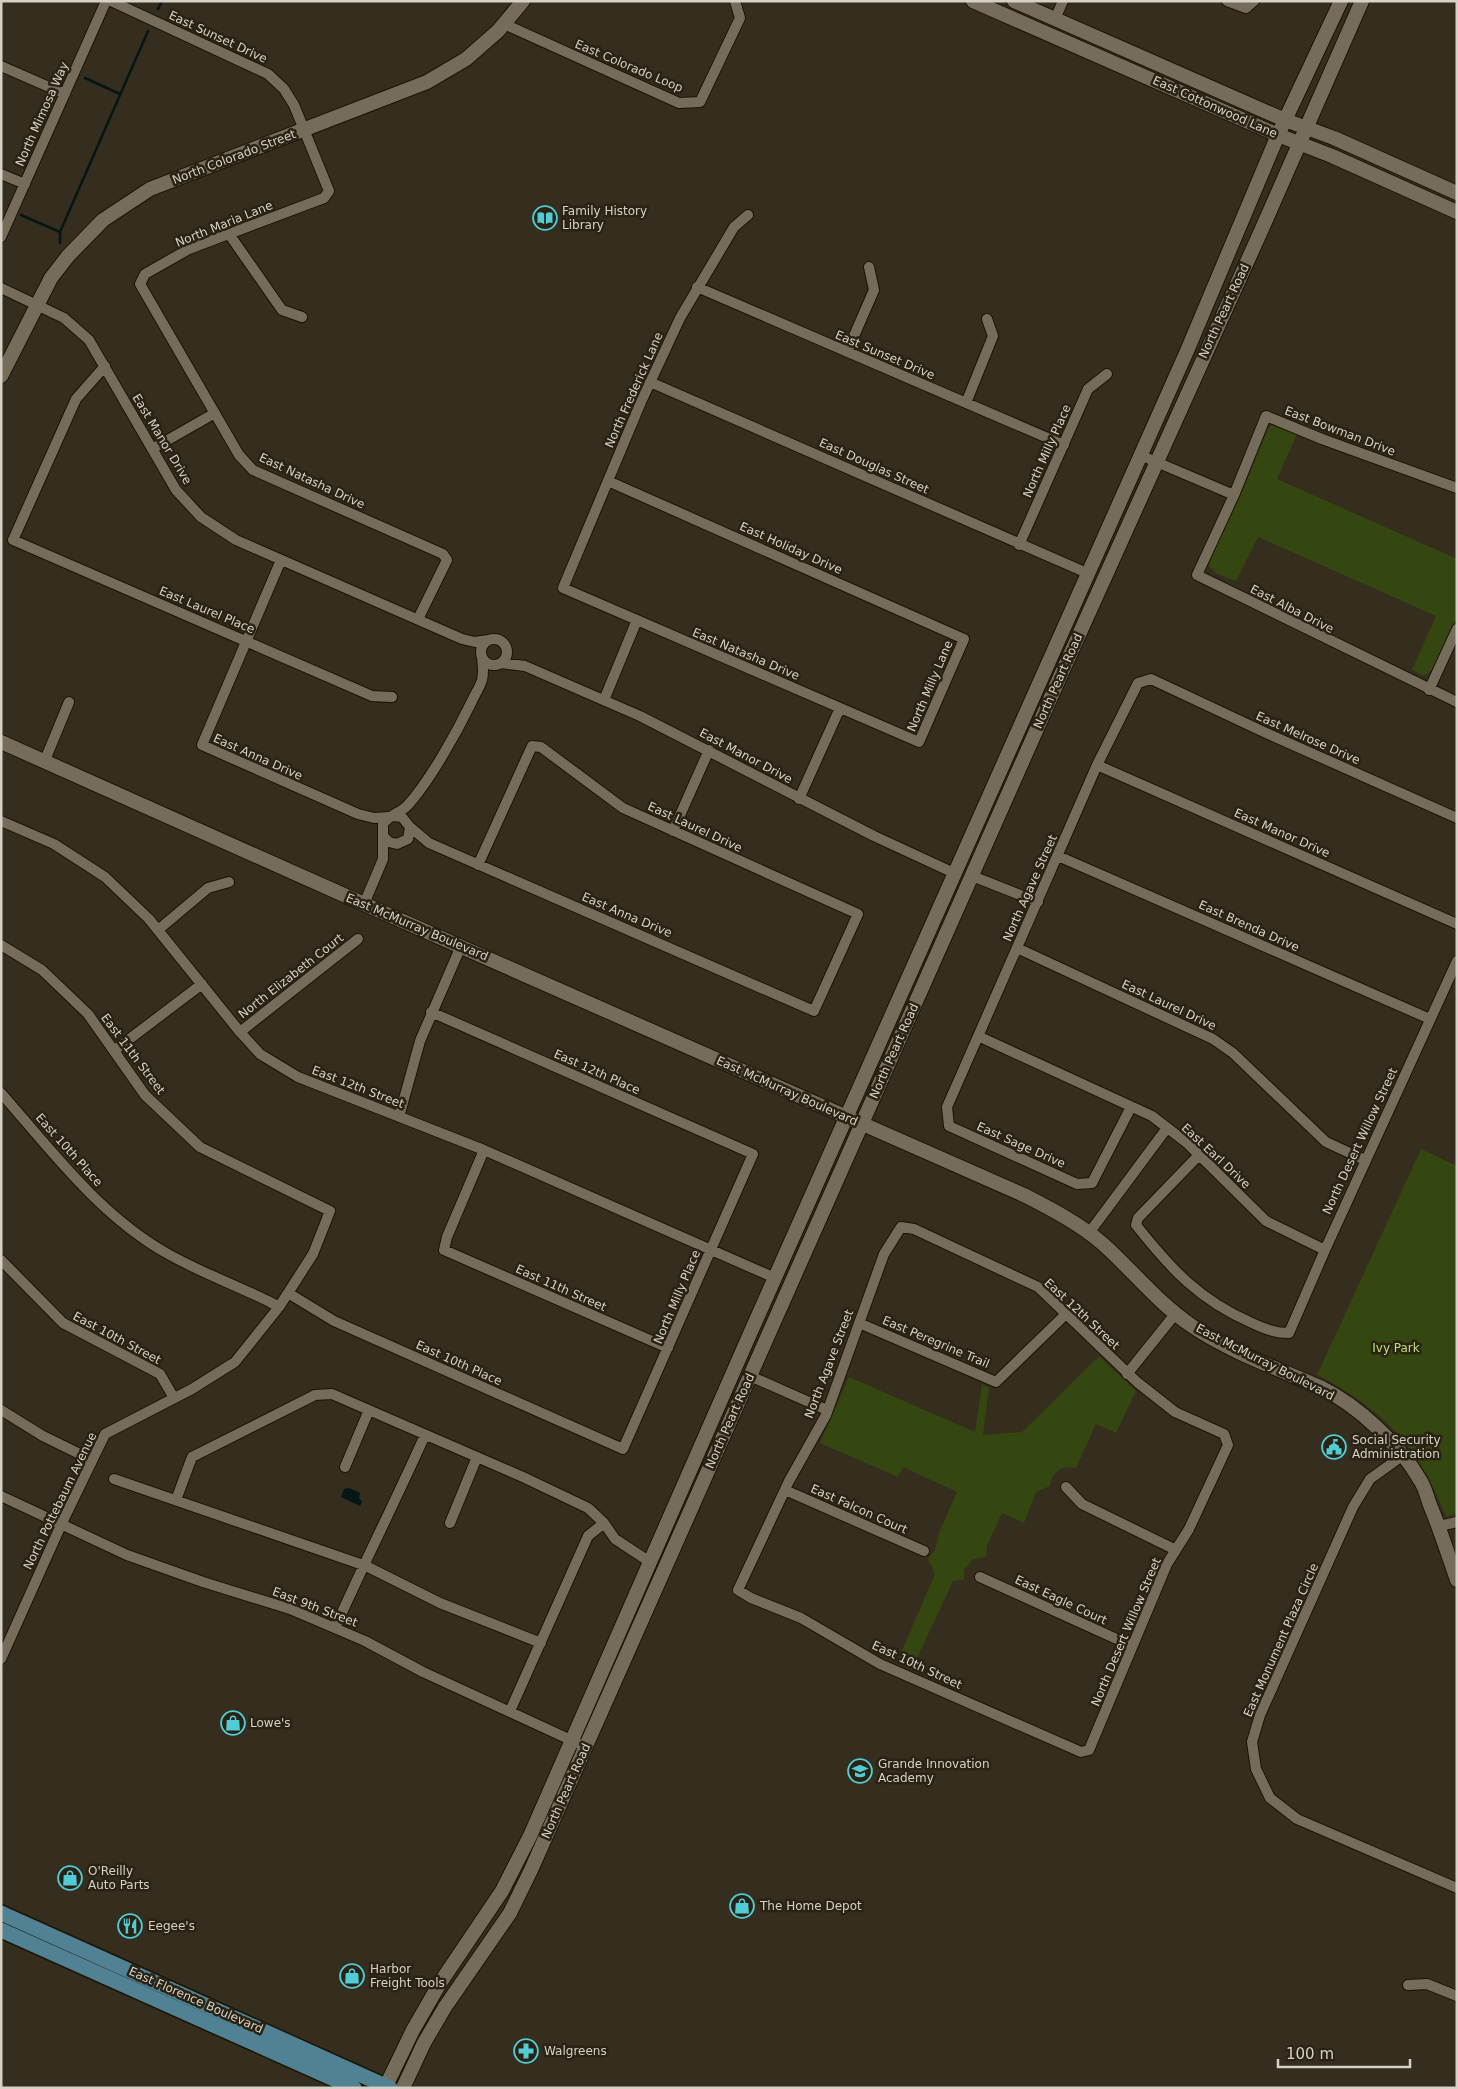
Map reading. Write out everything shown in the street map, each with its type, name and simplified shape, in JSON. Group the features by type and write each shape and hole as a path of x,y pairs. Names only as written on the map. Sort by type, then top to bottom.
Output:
{"main road":[{"name":"East Florence Boulevard","path":"1,1913 387,2087"},
{"path":"1,1924 72,1954 78,1947"},
{"name":"East Florence Boulevard","path":"1,1930 354,2088"}],"street":[{"name":"North Mimosa Way","path":"1,237 106,1"},
{"name":"East Sunset Drive","path":"110,1 268,74 277,81 288,94 329,191 324,198"},
{"name":"North Colorado Street","path":"1,376 51,278 68,256 104,220 150,189 426,82 466,59 504,24 523,1"},
{"name":"East Colorado Loop","path":"504,24 678,103 691,104 700,102 740,18 735,1"},
{"name":"East Cottonwood Lane","path":"974,1 1457,212"},
{"name":"East Cottonwood Lane","path":"1014,1 1285,120 1334,138 1457,193"},
{"path":"1055,20 1063,1"},
{"path":"1227,1 1246,8 1254,1"},
{"name":"North Peart Road","path":"387,2087 413,2030 440,1984 502,1891 530,1836 954,873 1187,350 1278,135 1340,1"},
{"name":"North Peart Road","path":"403,2088 424,2043 445,2007 510,1913 586,1747 1362,1"},
{"path":"1,66 65,94"},
{"path":"1,174 25,184"},
{"name":"North Maria Lane","path":"140,284 145,274 189,249 324,198"},
{"name":"North Frederick Lane","path":"563,588 650,382 680,318 734,226 748,215"},
{"path":"229,234 282,310 302,317"},
{"path":"847,352 874,290 869,267"},
{"name":"East Natasha Drive","path":"140,284 239,455 253,470 443,554 447,560 418,619"},
{"name":"East Sunset Drive","path":"697,287 1064,445"},
{"name":"East Manor Drive","path":"1,288 64,318 89,340 176,490 201,517 236,540 462,639 475,642 489,640"},
{"path":"966,403 993,336 987,319"},
{"name":"East Laurel Place","path":"105,366 76,399 13,540 372,696 392,697"},
{"name":"North Milly Place","path":"1019,545 1088,390 1107,374"},
{"name":"East Douglas Street","path":"650,382 1019,545 1087,573"},
{"path":"152,448 214,413"},
{"name":"East Bowman Drive","path":"1234,495 1266,416 1322,439 1457,488"},
{"path":"1140,455 1234,495"},
{"name":"East Holiday Drive","path":"608,481 964,639"},
{"name":"East Alba Drive","path":"1234,495 1197,575 1429,690 1457,702"},
{"path":"247,641 281,560"},
{"name":"East Natasha Drive","path":"563,588 919,742"},
{"path":"604,700 637,620"},
{"path":"1429,690 1457,628"},
{"name":"East Manor Drive","path":"462,639 482,657"},
{"name":"North Milly Lane","path":"919,742 964,639"},
{"path":"364,904 383,859 383,824 406,807 426,780 464,718 481,681 483,669 481,649 489,640 500,641 506,646 507,654 501,663 481,681"},
{"name":"East Anna Drive","path":"247,641 202,746 358,814 374,818 391,817"},
{"name":"East Manor Drive","path":"506,646 525,666"},
{"path":"482,657 488,664 496,665 501,663"},
{"name":"East Manor Drive","path":"501,663 525,666 640,716 709,750 799,799 954,873"},
{"name":"North Agave Street","path":"948,1118 947,1107 1097,765 1138,683 1151,679"},
{"name":"East Melrose Drive","path":"1151,679 1264,732 1457,818"},
{"path":"45,760 69,702"},
{"path":"799,799 840,708"},
{"name":"East McMurray Boulevard","path":"1,742 1026,1196 1069,1218 1102,1244 1160,1301 1193,1327 1236,1350 1324,1389 1351,1407 1378,1429 1421,1480 1457,1580"},
{"name":"East Laurel Drive","path":"478,865 532,746 541,747 623,808 858,914 814,1012"},
{"path":"673,831 709,750"},
{"name":"East Manor Drive","path":"1097,765 1457,924"},
{"path":"383,859 410,835 409,825 412,800"},
{"name":"East Anna Drive","path":"358,814 382,834"},
{"path":"391,817 402,817 409,825"},
{"name":"East 12th Street","path":"1,821 54,844 104,877 158,930 260,1054 298,1077 484,1150 775,1278"},
{"name":"East Anna Drive","path":"409,825 429,843 636,932 814,1012"},
{"path":"382,834 392,844 403,842"},
{"name":"East Anna Drive","path":"403,842 429,843"},
{"name":"East Brenda Drive","path":"1058,856 1430,1020"},
{"path":"972,876 1038,902"},
{"path":"158,930 208,888 229,882"},
{"name":"North Elizabeth Court","path":"240,1032 358,939"},
{"name":"East 11th Street","path":"1,945 42,970 88,1014 145,1094 200,1147 330,1211"},
{"path":"399,1117 420,1041 461,946"},
{"name":"East Laurel Drive","path":"1017,948 1213,1039 1233,1053 1326,1142 1365,1160"},
{"name":"North Desert Willow Street","path":"1199,1155 1138,1218 1136,1225 1163,1258 1194,1289 1227,1312 1276,1333 1289,1333 1324,1250 1457,961"},
{"path":"114,1050 202,984"},
{"name":"East 12th Place","path":"431,1012 753,1154"},
{"name":"East Earl Drive","path":"978,1036 1152,1116 1199,1155 1266,1221 1324,1250"},
{"name":"East 10th Place","path":"1,1093 84,1188 124,1224 167,1254 279,1307"},
{"name":"East Sage Drive","path":"948,1118 949,1126 1077,1184 1092,1183 1131,1107"},
{"path":"1089,1233 1168,1128"},
{"name":"East 11th Street","path":"484,1150 447,1237 444,1250 668,1348"},
{"name":"North Milly Place","path":"623,1449 753,1154"},
{"name":"North Pottebaum Avenue","path":"1,1659 61,1525 105,1434 174,1398 235,1362 279,1307 313,1254 330,1211"},
{"name":"North Agave Street","path":"738,1590 785,1490 827,1410 884,1254 901,1226"},
{"name":"East 12th Street","path":"901,1226 914,1229 1038,1287 1127,1374 1175,1412 1224,1434 1228,1446"},
{"name":"East 10th Street","path":"1,1260 63,1324 160,1374 174,1398"},
{"name":"East 10th Place","path":"288,1293 334,1321 623,1449"},
{"path":"1127,1374 1176,1313"},
{"name":"East Peregrine Trail","path":"859,1323 996,1382 1066,1314"},
{"path":"750,1376 827,1410"},
{"path":"176,1500 192,1458 316,1395 332,1394 588,1508 604,1523 615,1539 650,1562"},
{"path":"1,1410 43,1436 92,1460"},
{"path":"345,1467 369,1410"},
{"path":"335,1628 363,1564 425,1435"},
{"name":"North Desert Willow Street","path":"1089,1750 1167,1564 1189,1529 1228,1446"},
{"name":"East Monument Plaza Circle","path":"1402,1456 1370,1479 1353,1507 1260,1715 1252,1742 1256,1769 1270,1798 1297,1819 1457,1888"},
{"path":"450,1522 477,1457"},
{"path":"114,1479 363,1564 440,1603 541,1643"},
{"path":"1066,1487 1082,1504 1176,1550"},
{"name":"East Falcon Court","path":"785,1490 924,1551"},
{"name":"East 9th Street","path":"1,1496 127,1555 203,1582 290,1608 365,1641 423,1672 586,1747"},
{"path":"1439,1526 1457,1522"},
{"path":"510,1711 588,1536 604,1523"},
{"name":"East Eagle Court","path":"980,1576 1132,1646"},
{"name":"East 10th Street","path":"738,1590 751,1598 801,1618 880,1664 1082,1752 1089,1750"},
{"path":"1408,1985 1427,1984 1457,1996"}],"green space":[{"path":"1276,424 1297,434 1277,479 1455,558 1457,556 1457,614 1449,637 1439,657 1426,675 1412,670 1436,616 1258,537 1236,581 1218,574 1211,568 1208,560 1240,497 1268,429"},
{"name":"Ivy Park","path":"1421,1149 1457,1166 1457,1513 1446,1517 1424,1471 1396,1432 1361,1401 1317,1375"},
{"path":"1099,1356 1136,1391 1116,1433 1096,1424 1076,1468 1071,1467 1058,1471 1055,1473 1050,1486 1036,1492 1024,1523 1002,1513 987,1546 986,1557 973,1559 964,1570 964,1580 953,1581 912,1669 897,1662 935,1574 928,1559 935,1550 939,1533 957,1492 903,1467 898,1477 820,1443 849,1377 975,1432 982,1384 989,1388 983,1435 1022,1432"}],"shaded area":[{"path":"349,1488 360,1493 359,1498 362,1502 360,1506 341,1497 344,1489"}],"waterway":[{"path":"158,9 162,1"},
{"path":"60,243 60,232 148,31"},
{"path":"85,78 120,94"},
{"path":"21,215 60,232"}],"place":[{"name":"Family History Library","path":"545,218"},
{"name":"Social Security Administration","path":"1334,1447"},
{"name":"Lowe's","path":"233,1723"},
{"name":"Grande Innovation Academy","path":"860,1771"},
{"name":"O'Reilly Auto Parts","path":"70,1878"},
{"name":"The Home Depot","path":"742,1906"},
{"name":"Eegee's","path":"130,1926"},
{"name":"Harbor Freight Tools","path":"352,1976"},
{"name":"Walgreens","path":"526,2051"}]}
